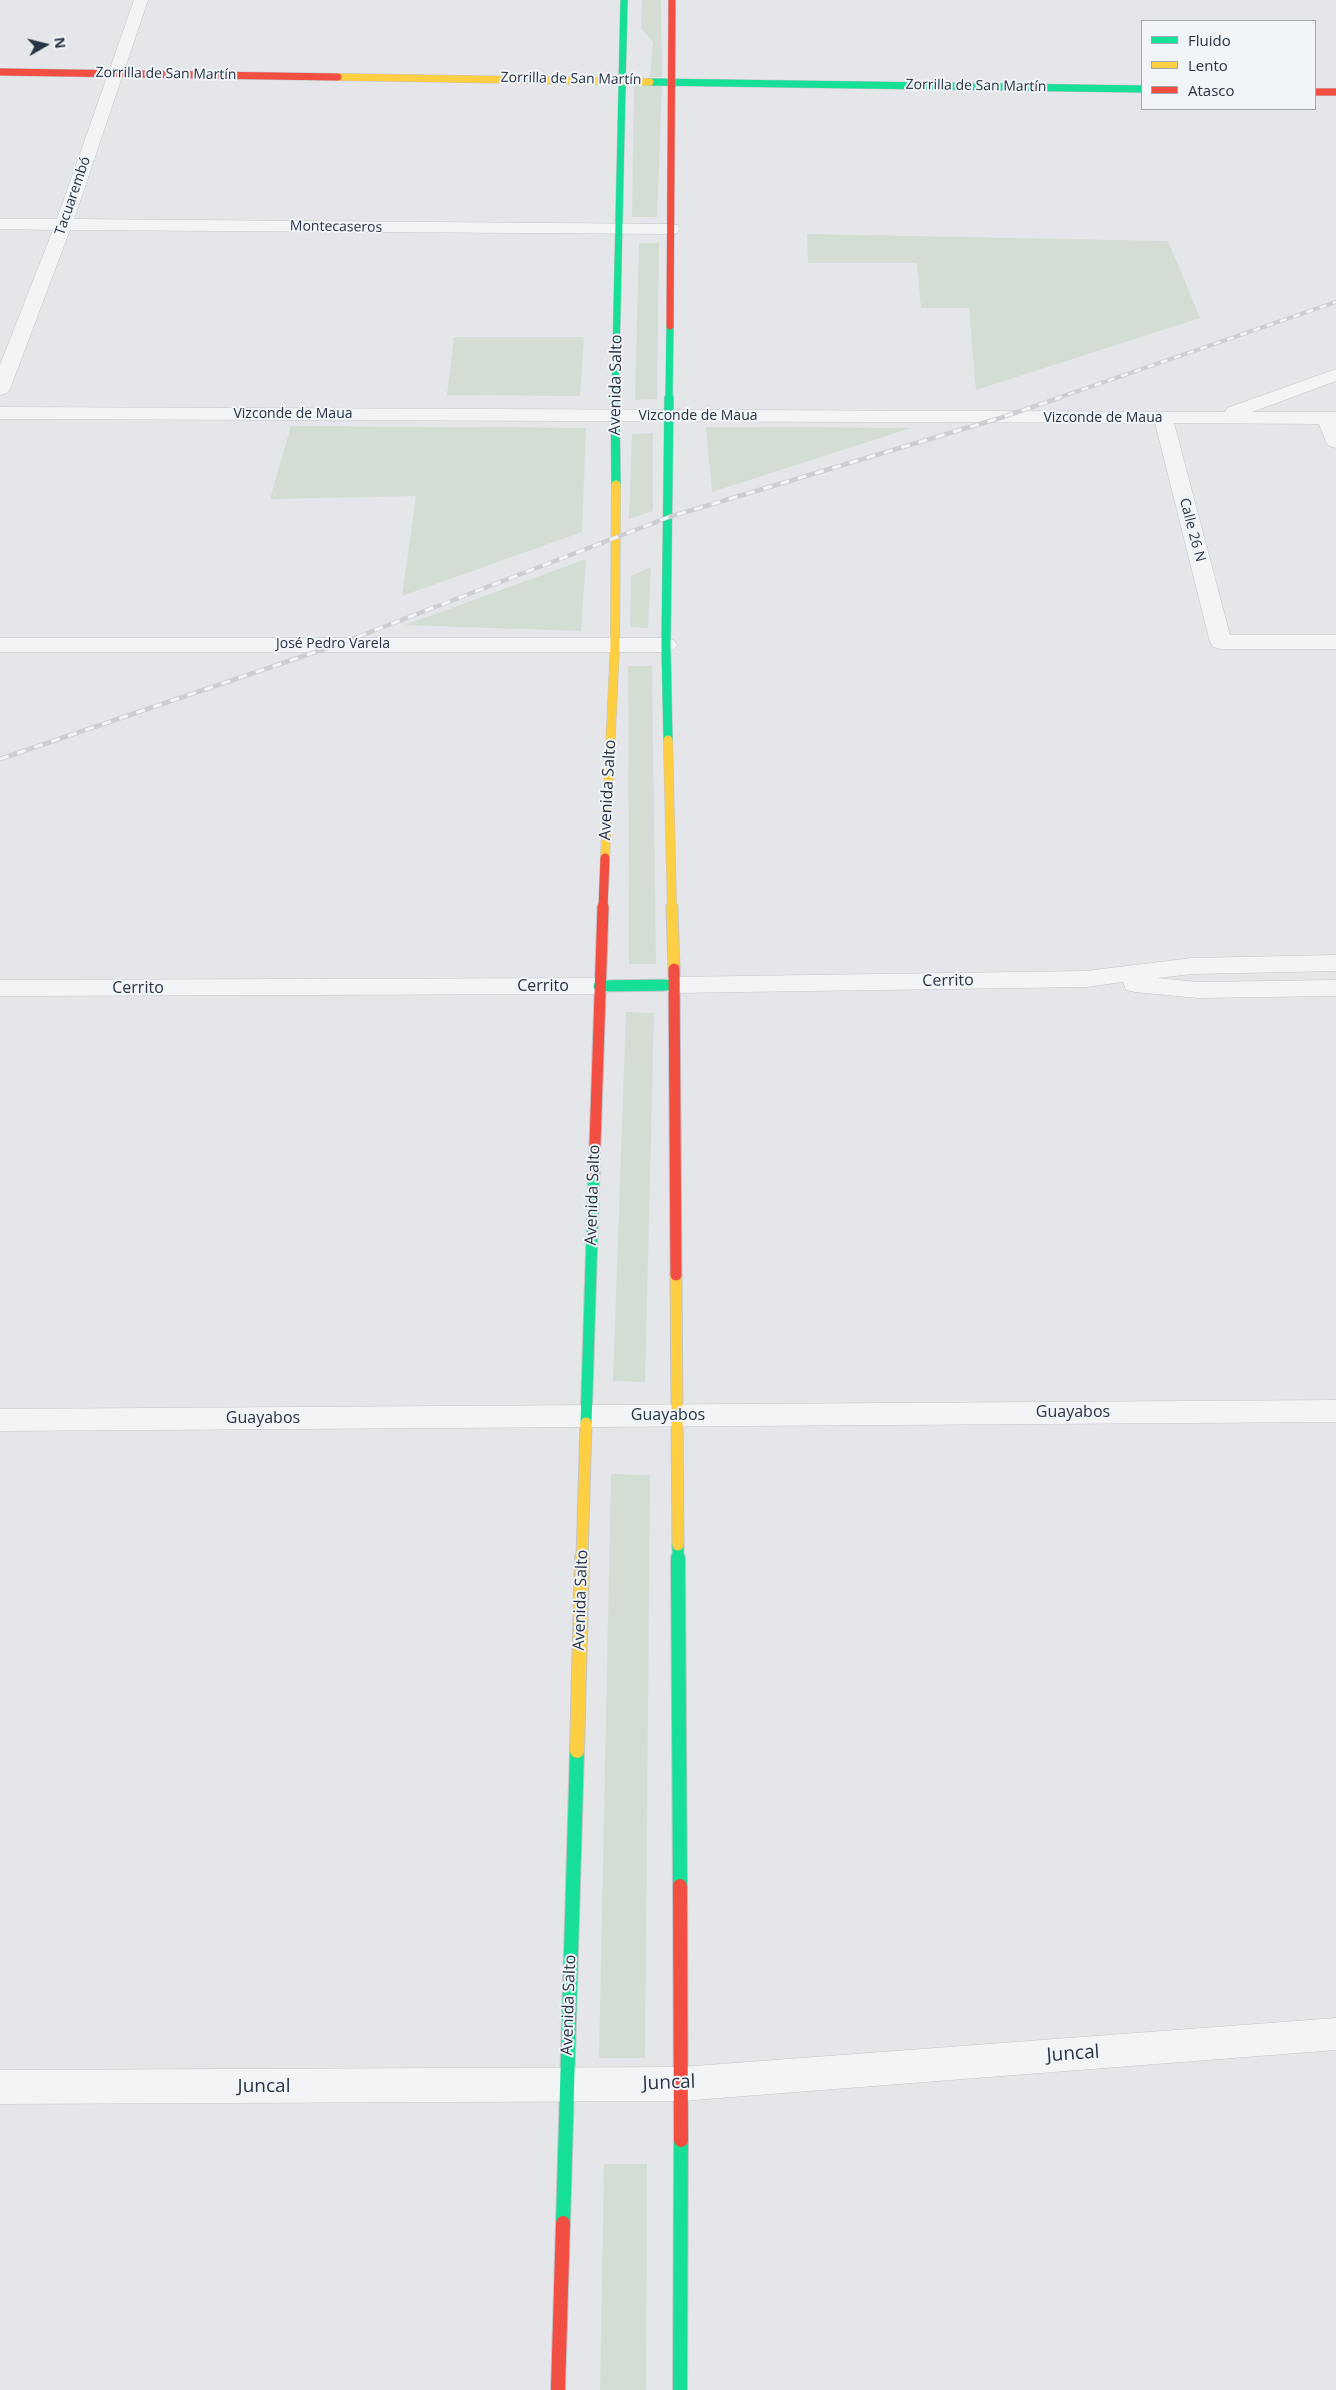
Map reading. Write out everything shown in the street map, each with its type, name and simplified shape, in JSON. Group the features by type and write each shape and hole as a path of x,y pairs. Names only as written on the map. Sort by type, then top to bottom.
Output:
{"street":[{"name":"Tacuarembó","path":"0,389 64,224 141,0"},
{"name":"Avenida Salto","path":"558,2390 599,986 615,645 617,536 615,416 624,0"},
{"path":"672,0 672,229 666,645 674,986 675,1415 681,2084 680,2390"},
{"name":"Zorrilla de San Martín","path":"0,72 1141,89"},
{"path":"1316,92 1336,92"},
{"name":"Montecaseros","path":"0,224 672,229"},
{"path":"1217,418 1336,375"},
{"name":"Vizconde de Maua","path":"0,413 1331,418"},
{"name":"Calle 26 N","path":"1163,418 1222,642 1336,642"},
{"path":"1331,418 1336,442"},
{"name":"José Pedro Varela","path":"0,645 666,645"},
{"name":"Cerrito","path":"0,988 674,986 1086,979 1192,966 1336,963"},
{"name":"Cerrito","path":"1086,979 1198,990 1336,988"},
{"name":"Guayabos","path":"0,1420 1336,1411"},
{"name":"Juncal","path":"0,2087 681,2084 1336,2034"}],"shaded area":[{"path":"642,0 661,0 662,77 650,77 653,42 641,28"},
{"path":"634,86 662,86 657,217 632,217"},
{"path":"807,234 1168,241 1200,318 976,390 969,308 921,308 917,263 808,263"},
{"path":"639,243 659,243 657,399 635,400"},
{"path":"454,337 584,337 580,396 447,395"},
{"path":"291,426 586,428 582,532 402,596 416,496 270,499"},
{"path":"706,427 911,428 712,492"},
{"path":"653,433 653,511 629,519 632,434"},
{"path":"586,559 581,631 405,625"},
{"path":"651,567 648,628 630,627 631,576"},
{"path":"628,666 652,666 656,964 629,964"},
{"path":"626,1012 654,1013 645,1382 613,1381"},
{"path":"611,1474 650,1475 645,2058 599,2058"},
{"path":"604,2164 647,2164 646,2390 600,2390"}],"railway":[{"path":"1055,399 1336,302"},
{"path":"0,759 339,644 669,517 1000,418 1059,398"}],"traffic: fast":[{"path":"616,485 615,416 624,0"},
{"path":"650,82 1141,89"},
{"path":"668,740 666,645 670,326"},
{"path":"599,986 674,985"},
{"path":"586,1423 594,1173"},
{"path":"678,1545 680,1886"},
{"path":"563,2223 577,1751"},
{"path":"680,2390 681,2140"}],"traffic: slow":[{"path":"338,77 650,82"},
{"path":"605,858 615,645 616,485"},
{"path":"668,740 674,969"},
{"path":"676,1275 678,1545"},
{"path":"577,1751 586,1423"}],"traffic: jam":[{"path":"670,326 672,0"},
{"path":"0,72 338,77"},
{"path":"1316,92 1336,92"},
{"path":"594,1173 605,858"},
{"path":"674,969 676,1275"},
{"path":"680,1886 681,2140"},
{"path":"558,2390 563,2223"}]}
